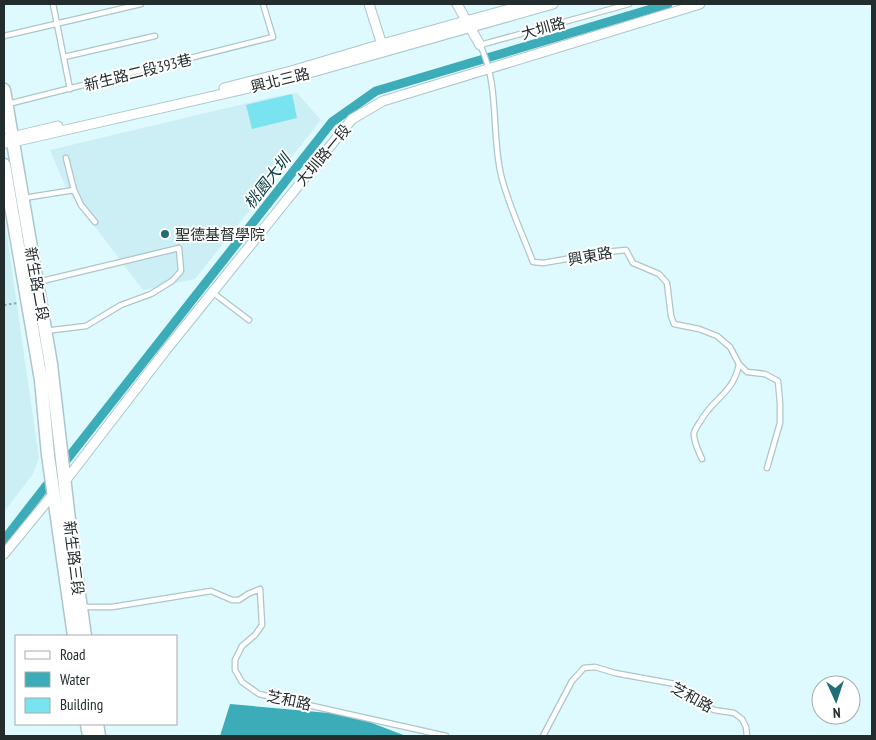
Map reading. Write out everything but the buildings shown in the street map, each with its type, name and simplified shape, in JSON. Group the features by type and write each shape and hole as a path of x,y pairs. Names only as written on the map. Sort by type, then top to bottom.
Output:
{"main road":[{"name":"新生路二段","path":"4,90 8,140 22,198 52,364 66,480"},
{"name":"新生路二段","path":"4,165 6,202 41,380 48,455 54,493"},
{"name":"新生路三段","path":"66,480 71,537 85,635"},
{"name":"新生路三段","path":"54,493 74,635"}],"street":[{"path":"369,4 383,47"},
{"path":"457,4 481,48"},
{"path":"468,24 528,4"},
{"path":"468,24 553,4"},
{"name":"大圳路一段","path":"66,480 212,292 352,119 383,101 700,4"},
{"name":"興北三路","path":"8,140 288,80 383,47 468,24"},
{"path":"4,554 54,493"}],"lane":[{"path":"53,4 70,89"},
{"path":"4,36 141,4"},
{"name":"新生路二段393巷","path":"5,104 273,37 263,4"},
{"name":"大圳路","path":"481,48 629,4"},
{"path":"64,57 155,36"},
{"path":"481,48 489,68"},
{"name":"興東路","path":"489,68 494,95 496,144 501,176 533,262 543,264 626,250 633,263 659,274 667,283 670,316 674,324 699,329 717,336 730,347 739,364"},
{"path":"66,158 74,190 81,205 95,222"},
{"path":"6,202 74,190"},
{"path":"37,282 178,248 180,271 172,281 150,294 121,305 86,326 45,331"},
{"path":"212,292 248,320"},
{"path":"702,459 694,433 706,410 726,393 738,375 739,364"},
{"path":"739,364 747,372 765,374 778,381 780,423 767,468"},
{"name":"芝和路","path":"81,607 112,607 211,591 232,600 239,600 248,594 260,590 262,625 255,635 242,646 234,660 235,670 242,682 259,694 446,736"},
{"name":"芝和路","path":"543,736 572,681 584,668 595,667 615,673 675,684 714,710 734,713 742,719 746,727 747,736"}],"path":[{"path":"4,305 27,302"}],"shaded area":[{"name":"聖德基督學院","path":"297,93 321,120 195,279 143,290 67,190 50,150 273,97"},
{"path":"4,215 39,458 33,474 4,512"}],"water":[{"path":"230,704 351,715 406,736 220,736"}],"waterway":[{"name":"桃園大圳","path":"61,467 332,122 376,91 668,4"},
{"name":"桃園大圳","path":"4,540 53,477"}],"place":[{"name":"聖德基督學院","path":"165,234"}]}
